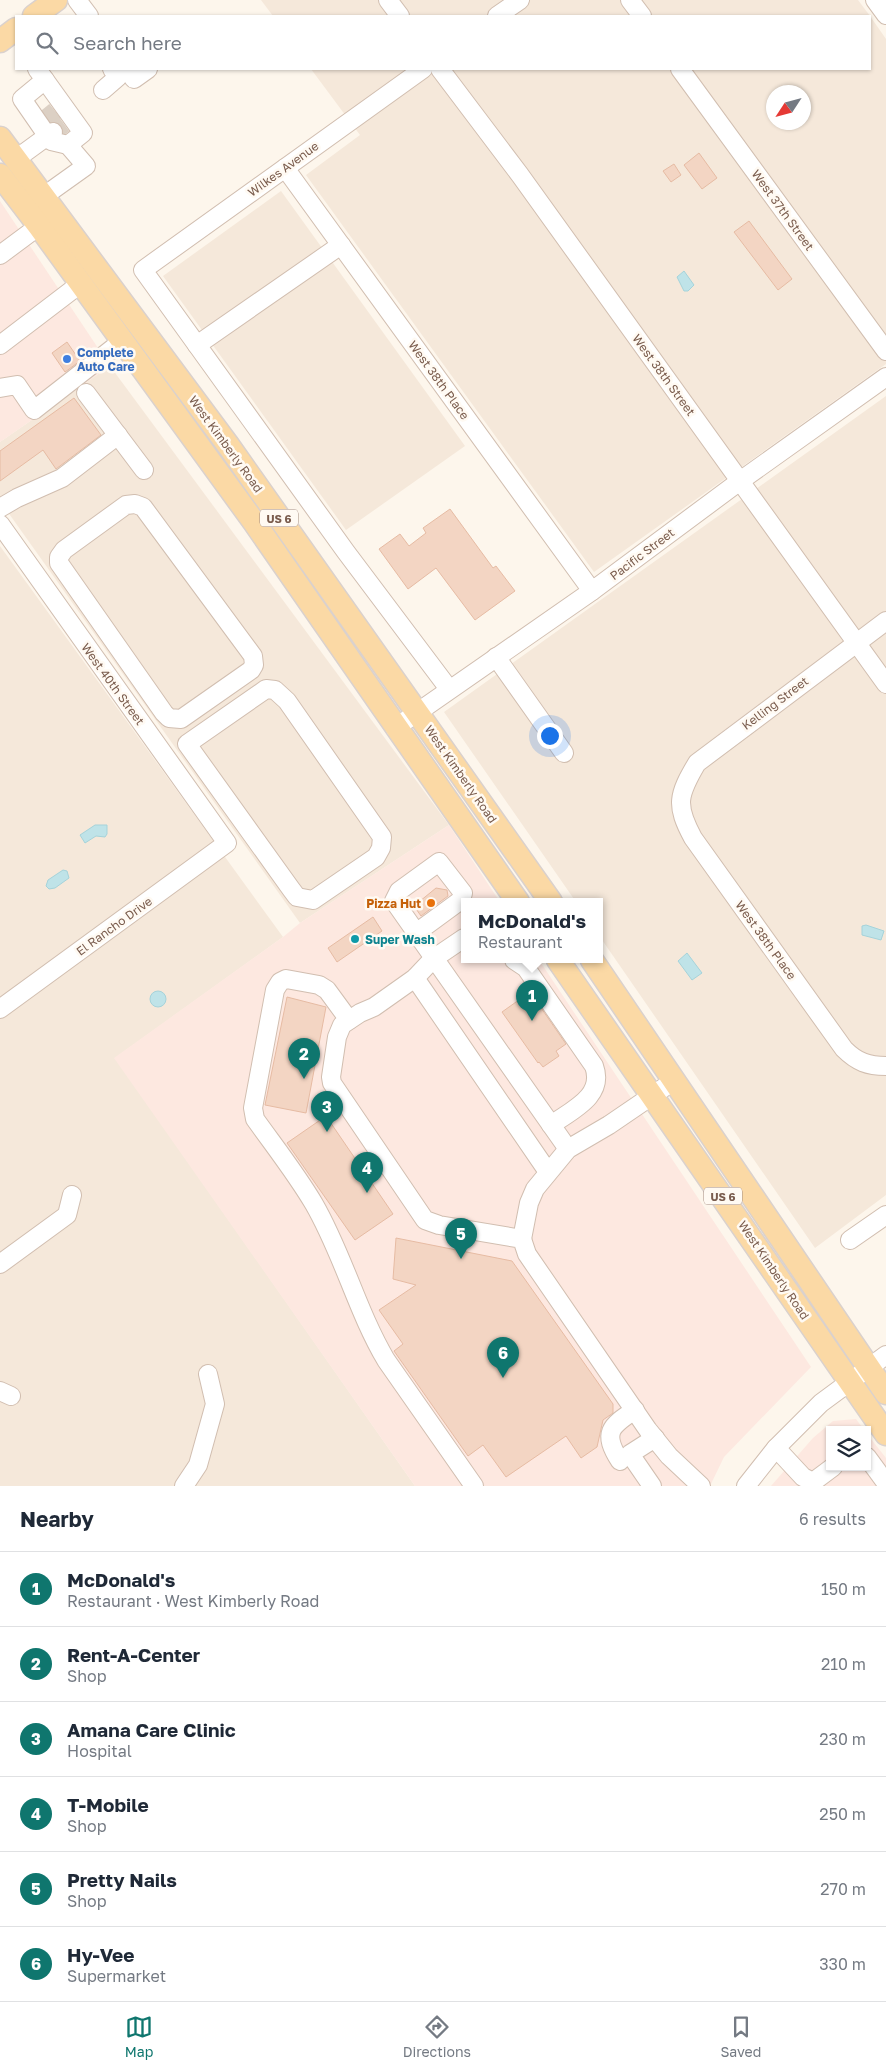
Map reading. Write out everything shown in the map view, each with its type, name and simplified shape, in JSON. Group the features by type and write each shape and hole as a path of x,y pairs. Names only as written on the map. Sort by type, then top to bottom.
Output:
{"main road":[{"path":"35,15 56,0"},
{"name":"West Kimberly Road","path":"0,138 228,445 549,898"},
{"name":"West Kimberly Road","path":"0,175 254,522 395,728 515,898"},
{"name":"West Kimberly Road","path":"560,963 653,1094 859,1375 886,1393"},
{"name":"West Kimberly Road","path":"594,963 675,1080 859,1375 886,1434"}],"street":[{"path":"63,0 73,15"},
{"path":"77,0 88,15"},
{"path":"388,0 399,15"},
{"path":"498,15 520,0"},
{"path":"630,0 641,15"},
{"path":"875,0 886,15"},
{"path":"103,90 118,77 113,70"},
{"path":"128,70 134,79 147,70"},
{"name":"Wilkes Avenue","path":"197,345 143,270 422,70"},
{"name":"West 38th Street","path":"441,70 520,175 886,684"},
{"name":"West 37th Street","path":"681,70 886,351"},
{"path":"41,75 55,121 51,140 68,145 86,166 44,196"},
{"path":"41,75 22,99 55,121 83,133 68,145"},
{"path":"16,159 55,121"},
{"name":"West 38th Place","path":"285,168 592,591"},
{"path":"2,249 39,226"},
{"path":"341,245 197,345 346,552 449,689"},
{"path":"0,345 80,284"},
{"path":"0,388 17,385 34,410 121,342"},
{"name":"Pacific Street","path":"395,728 592,591 740,481 886,377"},
{"path":"86,393 144,470"},
{"path":"0,508 17,498 62,478 118,435"},
{"path":"135,504 143,506 253,656 254,665 251,670 181,719 169,718 87,605 59,563 59,557 64,550 126,505 135,504"},
{"name":"West 40th Street","path":"0,524 227,844"},
{"path":"67,620 87,605"},
{"name":"Kelling Street","path":"681,798 687,780 697,763 886,621"},
{"path":"496,657 564,753"},
{"path":"164,756 187,744 259,692 275,690 287,701 382,837 381,848 376,857 313,900 297,897 187,744"},
{"name":"West 38th Place","path":"681,798 681,816 693,838 838,1041 856,1060 880,1066"},
{"name":"El Rancho Drive","path":"0,1009 227,844"},
{"path":"462,898 463,893 439,862 400,890 394,900 433,959 568,1149"},
{"path":"416,933 461,900"},
{"path":"461,940 433,959 415,978 374,1007 349,1020 339,1030 331,1077 332,1083 425,1220 440,1225 522,1239"},
{"path":"518,963 526,968 594,1066 597,1074 597,1083 588,1099 551,1125"},
{"path":"349,1020 327,990 319,985 286,978 280,982 275,990 253,1108 255,1119 314,1204 386,1360 474,1486"},
{"path":"415,978 548,1172"},
{"path":"675,1080 568,1149 535,1189 529,1203 522,1239 527,1254 655,1438 669,1456 701,1486"},
{"path":"0,1264 68,1215 72,1195"},
{"path":"850,1240 886,1215"},
{"path":"746,1486 776,1448 821,1403 886,1355"},
{"path":"184,1486 198,1465 215,1404 208,1374"},
{"path":"620,1461 611,1446 610,1433 616,1422 635,1410"},
{"path":"652,1486 630,1454 655,1438"},
{"path":"776,1448 813,1485 830,1486"},
{"path":"871,1464 883,1483"},
{"path":"813,1485 829,1471"}],"shaded area":[{"path":"261,0 858,0 869,15 272,15"},
{"path":"871,17 886,39 886,364 594,572 306,175 360,135 312,70 871,70"},
{"path":"281,191 465,446 346,530 163,276"},
{"path":"0,201 110,366 0,442"},
{"path":"110,366 449,825 300,923 0,501 0,442"},
{"path":"886,396 886,1195 815,1248 603,941 603,898 573,898 444,712"},
{"path":"0,546 283,937 115,1058 415,1486 0,1486"},
{"path":"449,825 497,898 461,898 461,963 541,963 811,1367 724,1457 710,1486 415,1486 114,1058 300,923"},
{"path":"856,1419 861,1426 827,1426 833,1421"},
{"path":"826,1427 826,1471 871,1471 871,1439 886,1458 886,1486 771,1486 813,1438"}],"water":[{"path":"684,271 694,285 688,291 684,291 677,277"},
{"path":"95,825 107,825 107,834 105,837 96,836 85,843 80,835"},
{"path":"63,870 67,871 69,878 55,888 49,889 46,886 48,880"},
{"path":"866,925 884,931 881,940 862,935 862,926"},
{"path":"687,953 702,973 692,980 678,961"},
{"path":"158,991 164,993 166,999 164,1005 158,1007 152,1005 150,999 152,993"}],"building":[{"path":"699,153 717,178 702,189 684,165"},
{"path":"674,164 681,175 671,182 663,171"},
{"path":"749,221 792,279 778,290 734,232"},
{"name":"Complete Auto Care","path":"67,342 80,361 65,372 52,353"},
{"path":"74,398 101,435 56,469 43,450 0,481 0,451"},
{"path":"450,509 493,568 496,566 515,591 475,620 436,568 408,589 379,549 400,534 409,546 426,533 423,528"},
{"name":"Pizza Hut","path":"436,888 447,890 448,896 421,916 414,906"},
{"name":"Super Wash","path":"373,917 382,931 337,962 328,948"},
{"path":"530,992 566,1044 556,1051 559,1056 543,1067 538,1063 502,1012"},
{"path":"287,997 326,1007 306,1113 265,1105"},
{"path":"326,1116 393,1214 355,1240 287,1143"},
{"path":"396,1238 512,1261 613,1404 613,1413 603,1420 597,1447 581,1458 566,1436 506,1477 483,1445 468,1456 394,1351 403,1344 379,1310 416,1285 393,1279"}],"tunnel":[{"path":"44,120 55,111"},
{"path":"53,132 64,124"}],"place":[{"name":"Complete Auto Care","path":"67,359"},
{"name":"Pizza Hut","path":"431,903"},
{"name":"Super Wash","path":"355,939"},
{"name":"McDonald's","path":"532,1021"},
{"name":"Rent-A-Center","path":"304,1079"},
{"name":"Amana Care Clinic","path":"327,1132"},
{"name":"T-Mobile","path":"367,1193"},
{"name":"Pretty Nails","path":"461,1259"},
{"name":"Hy-Vee","path":"503,1378"}]}
